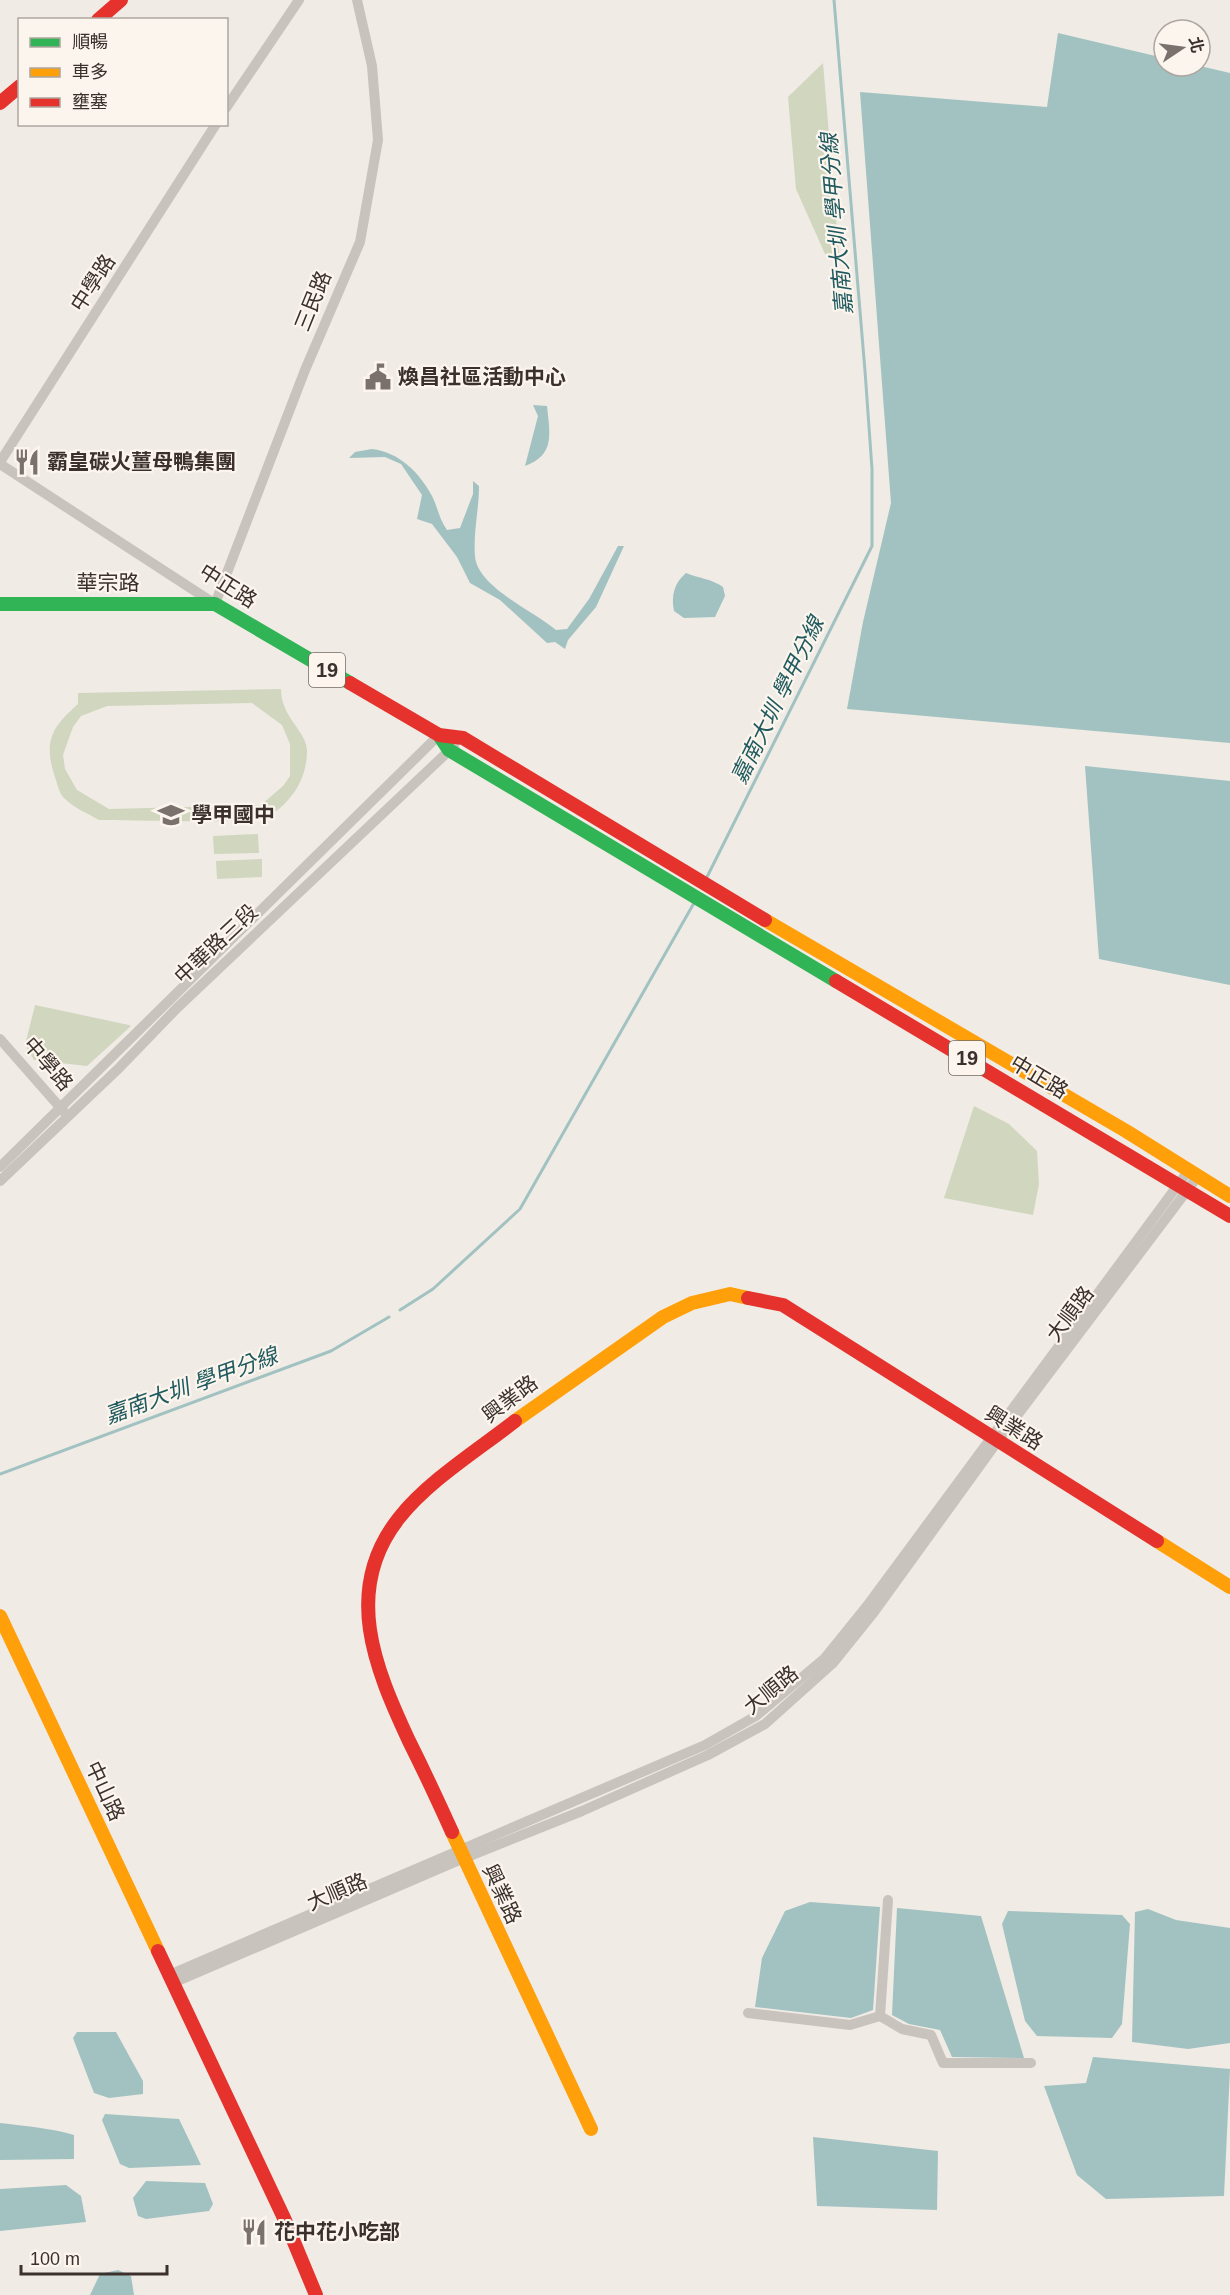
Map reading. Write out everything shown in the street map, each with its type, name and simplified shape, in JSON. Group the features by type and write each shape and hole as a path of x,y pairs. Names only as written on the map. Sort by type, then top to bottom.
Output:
{"main road":[{"path":"100,18 121,0"},
{"path":"0,103 18,88"},
{"name":"華宗路","path":"0,604 215,604"},
{"name":"中正路","path":"215,604 439,735"},
{"name":"19","path":"439,735 463,738"},
{"name":"19","path":"439,735 449,750"},
{"name":"中正路","path":"463,738 696,885 703,901 1230,1216"},
{"name":"中正路","path":"449,750 696,885 1230,1196"},
{"name":"興業路","path":"591,2129 460,1855 382,1682 370,1640 367,1604 378,1558 399,1518 430,1488 522,1415 663,1317 692,1303 730,1294 783,1305 993,1440 1230,1587"},
{"name":"中山路","path":"0,1616 284,2218 316,2295"}],"street":[{"path":"228,105 298,0"},
{"name":"三民路","path":"215,604 305,370 360,242 378,140 372,66 357,0"},
{"name":"中學路","path":"0,463 215,126"},
{"name":"中正路","path":"0,463 215,604"},
{"name":"中華路三段","path":"0,1181 64,1111 439,735"},
{"name":"中華路三段","path":"0,1167 64,1111 463,738"},
{"name":"中學路","path":"0,1039 64,1111"},
{"name":"大順路","path":"171,1979 460,1855 603,1802 708,1755 765,1724 833,1663 874,1612 993,1440 1193,1173"},
{"path":"880,2016 888,1900"},
{"path":"748,2013 850,2025 880,2016 902,2029 932,2035 943,2063 1030,2063"}],"green space":[{"path":"823,63 839,253 825,254 796,189 788,97"},
{"path":"281,689 285,708 306,744 304,772 289,799 265,818 214,821 99,820 76,808 64,798 58,788 51,764 52,736 62,720 78,704 78,693","holes":["252,703 282,725 290,744 290,776 283,786 261,805 109,809 77,790 65,769 63,755 73,727 81,716 107,706"]},
{"path":"258,834 259,853 214,854 213,836"},
{"path":"262,859 262,877 217,879 216,861"},
{"path":"35,1005 131,1026 87,1066 34,1060 25,1045"},
{"path":"974,1106 1009,1124 1037,1151 1039,1184 1033,1215 944,1198"}],"water":[{"path":"1058,33 1152,55 1152,78 1212,78 1212,69 1230,73 1230,743 847,709 863,622 891,503 860,92 1047,107"},
{"path":"533,405 547,406 548,443 542,456 525,466 538,416"},
{"path":"372,449 391,454 415,472 432,496 447,530 460,528 473,494 473,481 479,486 475,530 475,556 478,567 485,578 508,598 556,630 567,629 589,599 618,546 624,546 596,607 568,640 565,649 555,642 547,643 500,600 470,583 457,557 432,524 417,519 422,495 401,464 385,457 349,458 355,452"},
{"path":"686,573 710,580 723,587 725,596 715,617 684,618 674,611 674,590"},
{"path":"1085,766 1230,781 1230,985 1099,959"},
{"path":"810,1902 880,1907 873,2010 851,2018 755,2007 762,1958 785,1911"},
{"path":"897,1908 981,1916 1024,2058 952,2057 940,2030 909,2024 892,2015"},
{"path":"1148,1909 1176,1920 1230,1928 1230,2043 1188,2049 1132,2042 1135,1912"},
{"path":"1008,1911 1122,1915 1130,1924 1122,2024 1112,2038 1037,2036 1025,2021 1002,1924"},
{"path":"77,2032 116,2032 143,2081 143,2094 109,2098 94,2093 73,2038"},
{"path":"1093,2057 1230,2069 1224,2196 1106,2199 1077,2175 1044,2086 1086,2083"},
{"path":"105,2114 179,2119 201,2165 129,2168 120,2164 102,2120"},
{"path":"0,2123 74,2135 74,2159 0,2160"},
{"path":"813,2137 938,2151 937,2210 817,2206"},
{"path":"146,2181 205,2183 213,2204 209,2211 146,2219 138,2216 133,2198"},
{"path":"66,2185 81,2196 86,2222 0,2231 0,2189"},
{"path":"118,2270 131,2276 134,2295 90,2295 100,2274"}],"waterway":[{"name":"嘉南大圳 學甲分線","path":"706,879 872,546 872,469 834,0"},
{"name":"嘉南大圳 學甲分線","path":"400,1310 433,1289 520,1209 694,903"},
{"name":"嘉南大圳 學甲分線","path":"0,1474 331,1351 389,1317"}],"traffic: fast":[{"path":"0,604 215,604 350,683"},
{"path":"439,735 449,750 836,981"}],"traffic: slow":[{"path":"765,920 1126,1131 1230,1196"},
{"path":"515,1421 663,1317 692,1303 730,1294 748,1298"},
{"path":"1157,1541 1230,1587"},
{"path":"0,1616 158,1951"},
{"path":"452,1832 591,2129"}],"traffic: jam":[{"path":"100,18 121,0"},
{"path":"0,103 18,88"},
{"path":"350,683 439,735 463,738 765,920"},
{"path":"836,981 1230,1216"},
{"path":"748,1298 783,1305 1157,1541"},
{"path":"452,1832 396,1713 376,1657 370,1629 368,1601 372,1573 382,1545 411,1504 454,1466 515,1421"},
{"path":"158,1951 284,2218 316,2295"}],"place":[{"name":"煥昌社區活動中心","path":"378,377"},
{"name":"霸皇碳火薑母鴨集團","path":"27,462"},
{"name":"學甲國中","path":"171,815"},
{"name":"花中花小吃部","path":"254,2232"}]}
